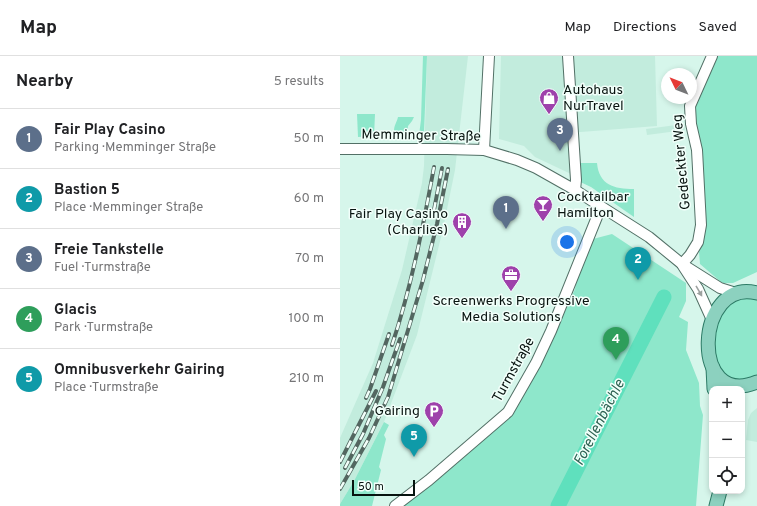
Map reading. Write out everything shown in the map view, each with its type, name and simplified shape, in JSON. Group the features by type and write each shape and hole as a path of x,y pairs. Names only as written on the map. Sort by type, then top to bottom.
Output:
{"main road":[{"path":"714,386 712,368 707,347 708,335 712,320 722,304 736,294 755,290"},
{"path":"712,368 725,382 734,386 750,387"},
{"path":"716,506 719,494"}],"street":[{"path":"484,150 488,56"},
{"path":"568,56 576,180 575,190"},
{"name":"Gedeckter Weg","path":"682,264 698,242 701,225 697,150 690,124 690,106 712,56"},
{"name":"Memminger Straße","path":"341,150 447,148 484,150 504,155 536,168 575,190 649,237 682,264 720,288 736,294"},
{"name":"Turmstraße","path":"395,506 429,480 508,412 536,363 551,331 602,207"},
{"name":"Memminger Straße","path":"682,264 698,289 712,320"}],"shaded area":[{"path":"427,56 468,56 455,170 443,229 417,335 384,422 354,481 340,504 340,438 373,363 402,270 422,183 424,166"},
{"path":"501,56 655,56 657,126 568,133 571,174 535,157 524,146 499,139"},
{"path":"684,124 685,130 647,135 646,129"},
{"path":"757,408 757,442 746,440 748,420 751,413"}],"green space":[{"path":"423,56 427,56 424,133 419,135 421,120"},
{"path":"714,56 757,56 757,272 733,283 721,282 700,264 699,252 706,221 692,106 693,104 697,104 697,95"},
{"path":"357,114 375,114 374,136 358,137"},
{"path":"398,117 414,117 408,126 407,135 397,135 394,131"},
{"path":"575,163 597,163 598,170 604,181 614,187 634,189 634,217 591,187 576,180"},
{"path":"612,234 686,283 686,301 679,317 688,322 686,350 699,383 700,406 703,415 696,506 402,506 509,417 550,345 575,289 578,271 593,239"},
{"path":"757,296 757,377 740,381 726,376 717,367 711,330 733,298"},
{"path":"384,422 389,425 384,435 386,439 379,467 381,470 372,506 340,506 340,504 354,481"}],"waterway":[{"name":"Forellenbächle","path":"558,506 664,297"}],"railway":[{"path":"392,345 411,279 434,167"},
{"path":"434,210 442,168"},
{"path":"340,489 369,438 388,397 423,280 437,224 448,169"},
{"path":"366,398 389,334"},
{"path":"345,468 363,434 383,387 400,339"},
{"path":"340,462 376,391"}],"place":[{"name":"Autohaus NurTravel","path":"549,115"},
{"name":"Freie Tankstelle","path":"560,151"},
{"name":"Cocktailbar Hamilton","path":"543,222"},
{"name":"Fair Play Casino","path":"506,229"},
{"name":"Fair Play Casino (Charlies)","path":"462,239"},
{"name":"Bastion 5","path":"638,280"},
{"name":"Screenwerks Progressive Media Solutions","path":"511,292"},
{"name":"Glacis","path":"616,360"},
{"name":"Gairing","path":"434,428"},
{"name":"Omnibusverkehr Gairing","path":"414,457"}]}
